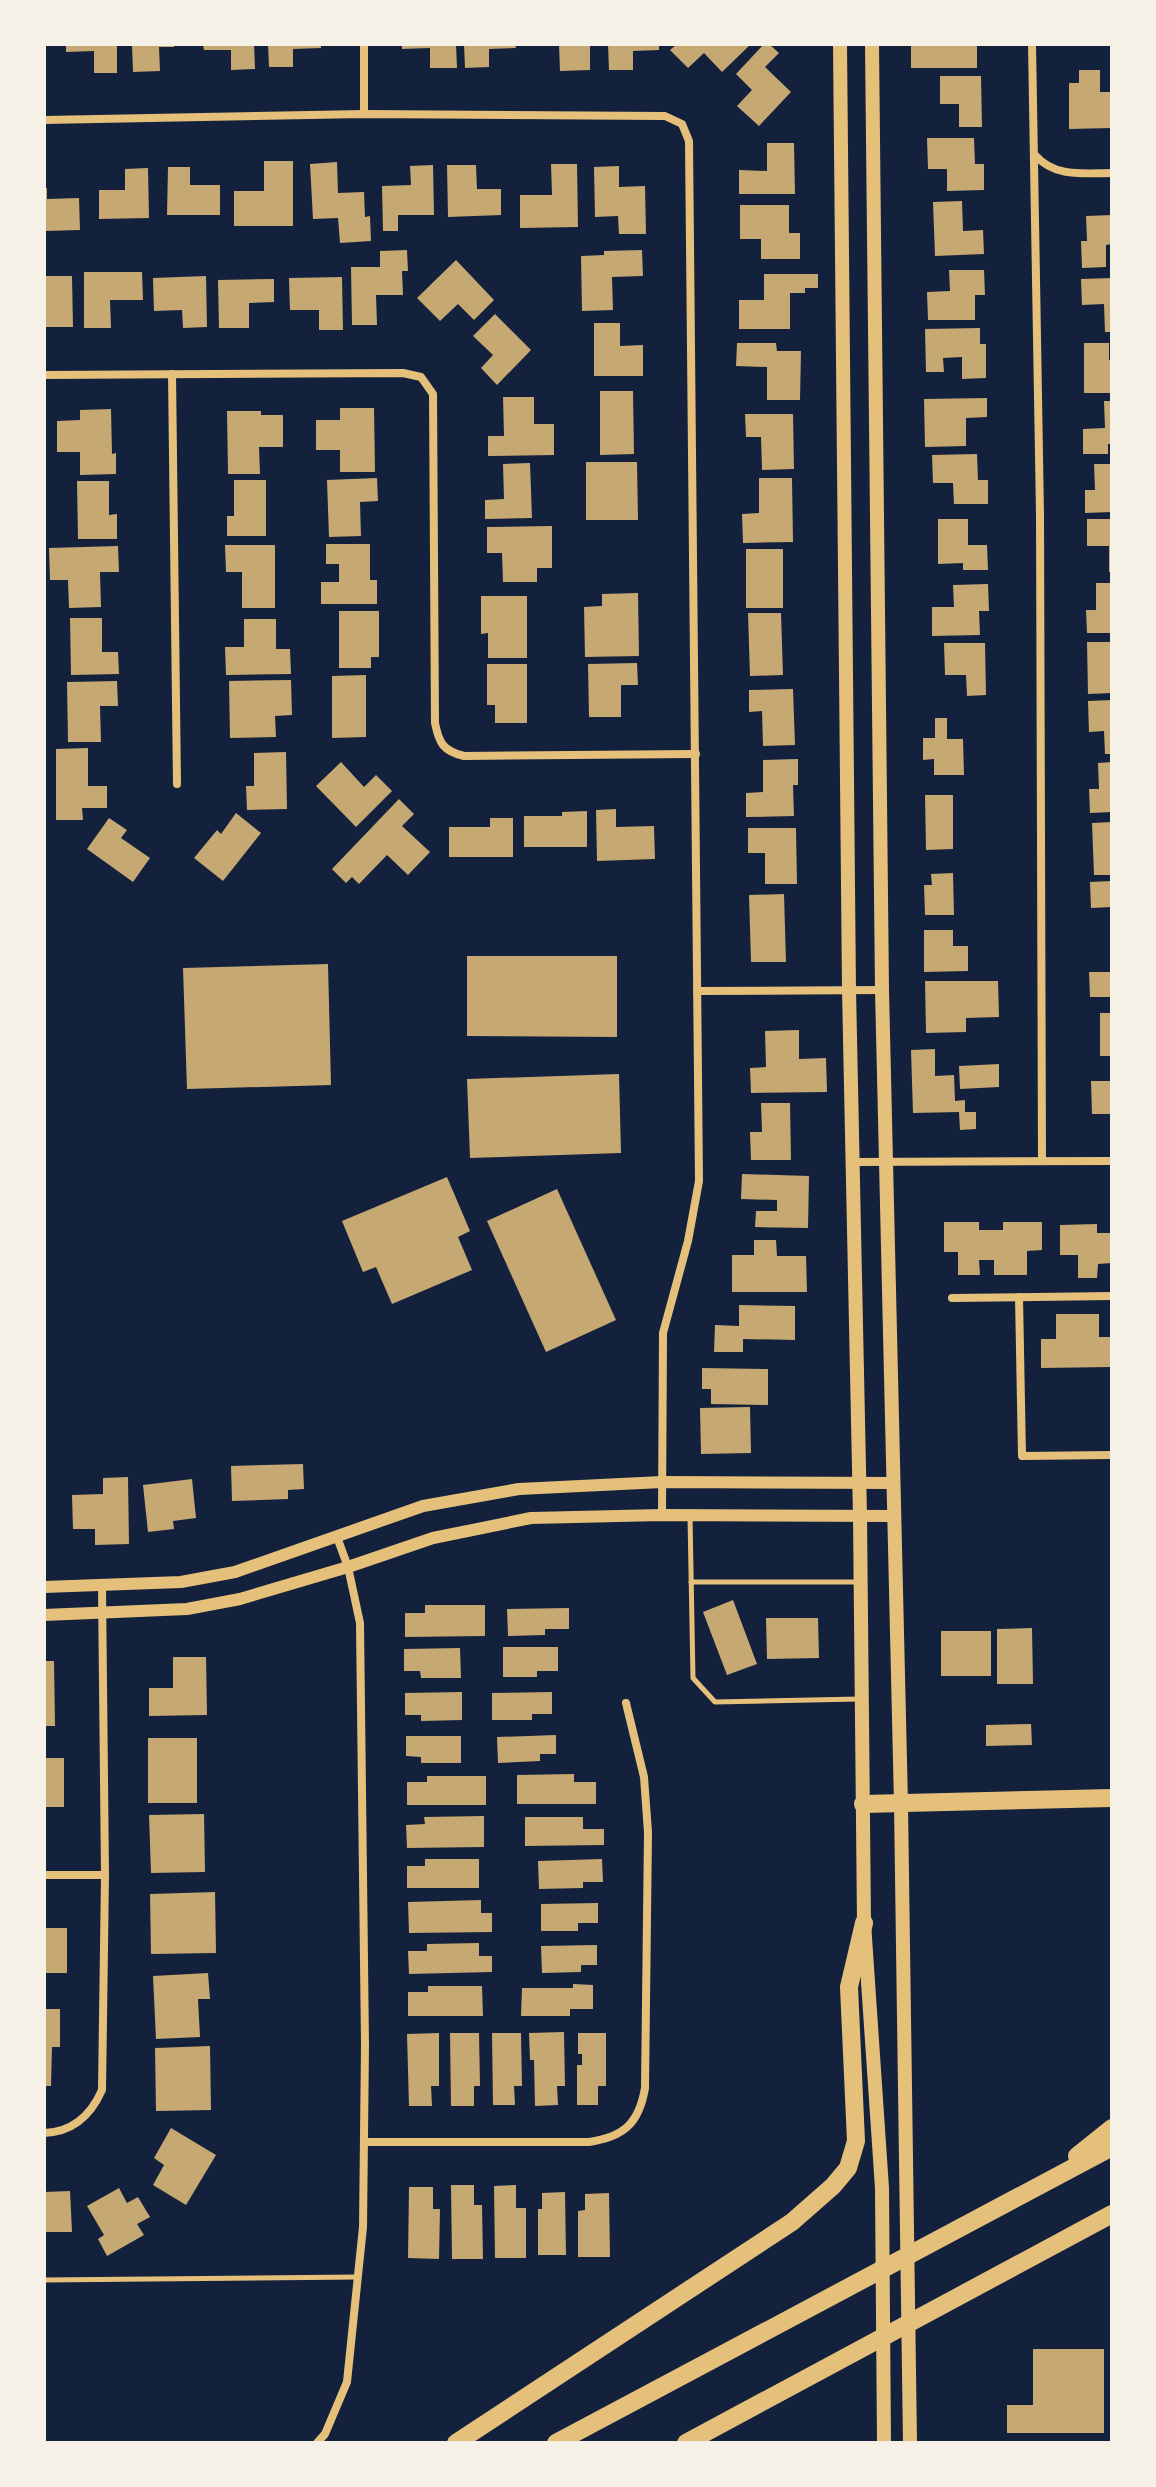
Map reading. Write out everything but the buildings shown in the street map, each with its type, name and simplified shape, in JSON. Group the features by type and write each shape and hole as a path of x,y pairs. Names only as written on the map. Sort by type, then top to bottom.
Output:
{"highway":[{"path":"863,1804 1112,1798"},
{"path":"456,2443 792,2222 833,2186 848,2168 856,2141 849,1987 864,1923"},
{"path":"1044,2182 1112,2128"},
{"path":"556,2443 1112,2147"},
{"path":"686,2443 1112,2214"},
{"path":"713,2443 760,2403"}],"main road":[{"path":"840,44 849,990 860,1483 864,1923 882,2188 884,2443"},
{"path":"872,44 882,990 901,1804 910,2443"}],"street":[{"path":"364,44 364,114"},
{"path":"1032,44 1040,529 1042,1161"},
{"path":"44,120 364,114 665,116 682,124 689,141 699,1181 688,1241 663,1333 662,1515"},
{"path":"1035,155 1058,172 1112,173"},
{"path":"44,375 403,373 421,377 433,394 435,723 439,740 451,753 464,756 696,754"},
{"path":"172,374 177,784"},
{"path":"697,991 882,990"},
{"path":"854,1162 1112,1161"},
{"path":"952,1298 1112,1296"},
{"path":"1019,1297 1022,1456 1112,1455"},
{"path":"44,1587 181,1582 235,1572 423,1506 519,1489 662,1482 893,1483"},
{"path":"44,1615 187,1609 227,1602 348,1567 433,1538 517,1520 662,1515 894,1516"},
{"path":"317,2443 325,2434 347,2382 363,2227 360,1623 348,1567 337,1537"},
{"path":"44,2133 69,2128 84,2118 102,2090 105,1875 102,1586"},
{"path":"364,2142 589,2142 611,2139 630,2125 642,2106 645,2088 648,1832 644,1777 626,1703"},
{"path":"44,1875 105,1875"}],"lane":[{"path":"690,1515 693,1678 715,1702 862,1699"},
{"path":"691,1582 861,1582"},
{"path":"44,2280 358,2277"}]}
